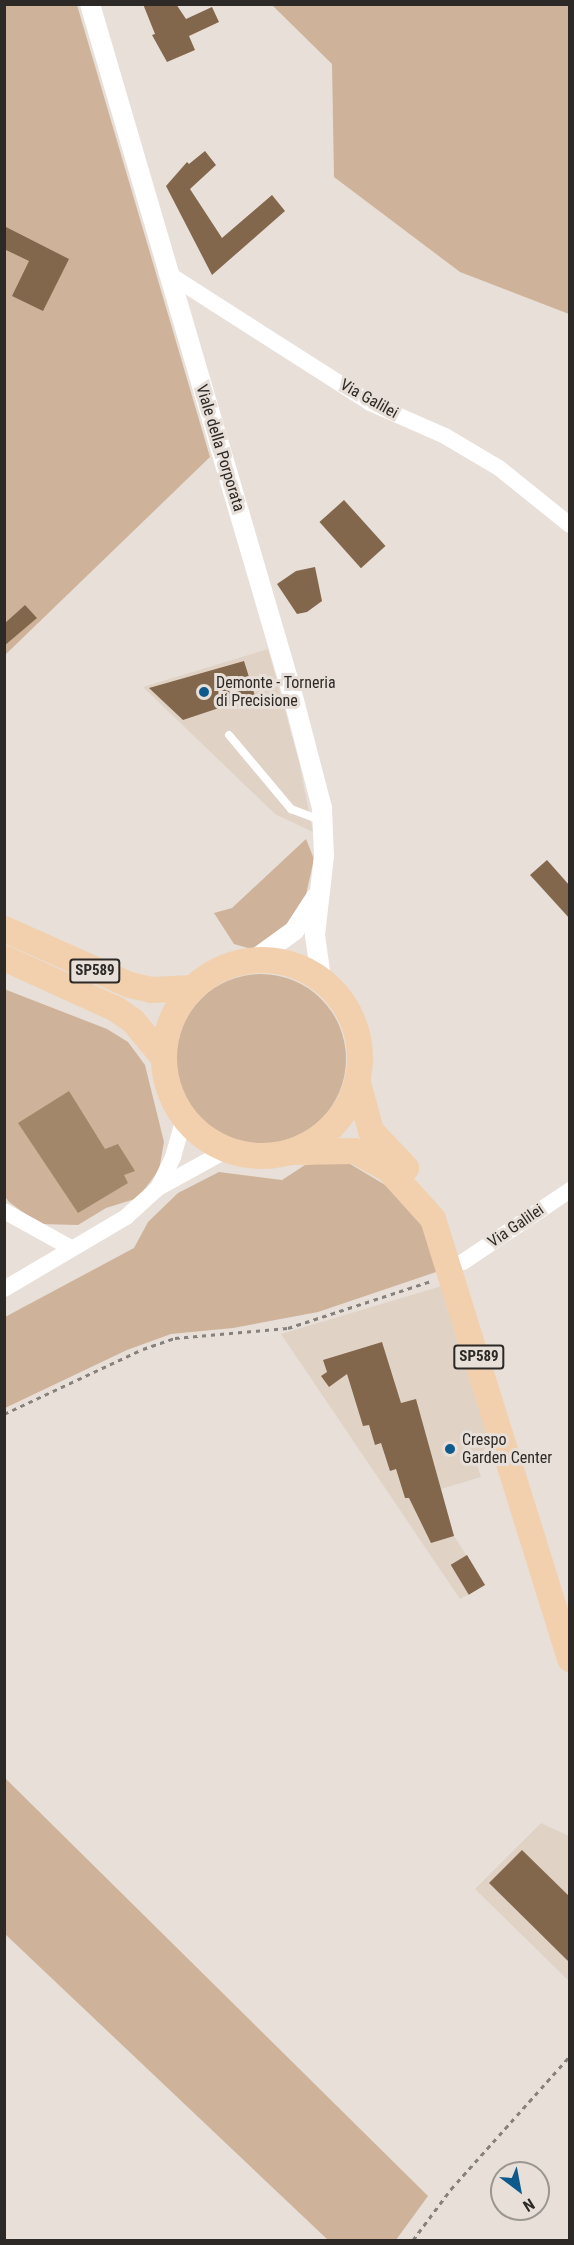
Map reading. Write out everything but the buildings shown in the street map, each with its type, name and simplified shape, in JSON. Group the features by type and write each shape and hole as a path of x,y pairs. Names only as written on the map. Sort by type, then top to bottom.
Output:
{"main road":[{"name":"SP589","path":"4,929 130,985 152,990 192,988"},
{"name":"SP589","path":"4,958 116,1009 133,1021 164,1057"},
{"name":"SP589","path":"291,1152 332,1128 348,1107 358,1083 361,1054 356,1024 342,998 321,978 278,960 255,959 232,964 192,988 177,1008 167,1032 164,1057 169,1089 184,1118 203,1137 227,1150 270,1156 291,1152 356,1151 388,1169 433,1219 458,1268 570,1615"},
{"name":"SP589","path":"358,1083 370,1131 434,1196 446,1216 458,1268 570,1659"}],"street":[{"name":"Viale della Porporata","path":"90,4 291,689 323,821 324,856 315,935 321,978"},
{"name":"Via Galilei","path":"168,273 370,403 445,436 499,468 570,525"},
{"path":"255,959 294,931 318,895"},
{"path":"158,1188 173,1156 184,1118"},
{"path":"9,1283 126,1217 158,1188 227,1150"},
{"name":"Via Galilei","path":"458,1268 570,1190"},
{"path":"4,1211 71,1248"}],"lane":[{"path":"229,735 291,809 323,821"}],"path":[{"path":"4,1414 143,1349 174,1338 288,1328 458,1268"},
{"path":"413,2241 451,2189 570,2056"}],"shaded area":[{"path":"5,5 77,5 210,457 5,655"},
{"path":"272,5 569,5 569,314 460,272 334,177 332,64"},
{"path":"268,649 299,762 313,832 275,814 143,687"},
{"path":"306,839 314,859 303,908 282,936 255,950 234,944 214,913 232,908"},
{"path":"261,974 278,975 294,980 321,999 340,1026 345,1042 345,1076 340,1092 321,1119 294,1138 278,1143 261,1144 244,1143 228,1138 201,1119 182,1092 177,1076 176,1059 177,1042 182,1026 201,999 228,980 244,975"},
{"path":"4,989 107,1029 128,1042 145,1065 164,1142 159,1170 138,1198 106,1208 78,1225 39,1224 9,1202 4,1195"},
{"path":"69,1091 105,1149 118,1144 135,1171 124,1175 128,1183 78,1213 18,1123"},
{"path":"345,1161 397,1192 434,1235 445,1269 318,1312 233,1328 171,1334 127,1350 5,1408 5,1317 134,1248 148,1222 178,1193 219,1172 282,1180 305,1165"},
{"path":"445,1285 492,1438 476,1462 481,1477 441,1489 454,1536 485,1585 460,1599 281,1334"},
{"path":"5,1778 428,2196 396,2240 328,2240 5,1934"},
{"path":"541,1823 569,1836 569,1981 475,1889"}],"place":[{"name":"Demonte - Torneria di Precisione","path":"204,692"},
{"name":"Crespo Garden Center","path":"450,1449"}]}
